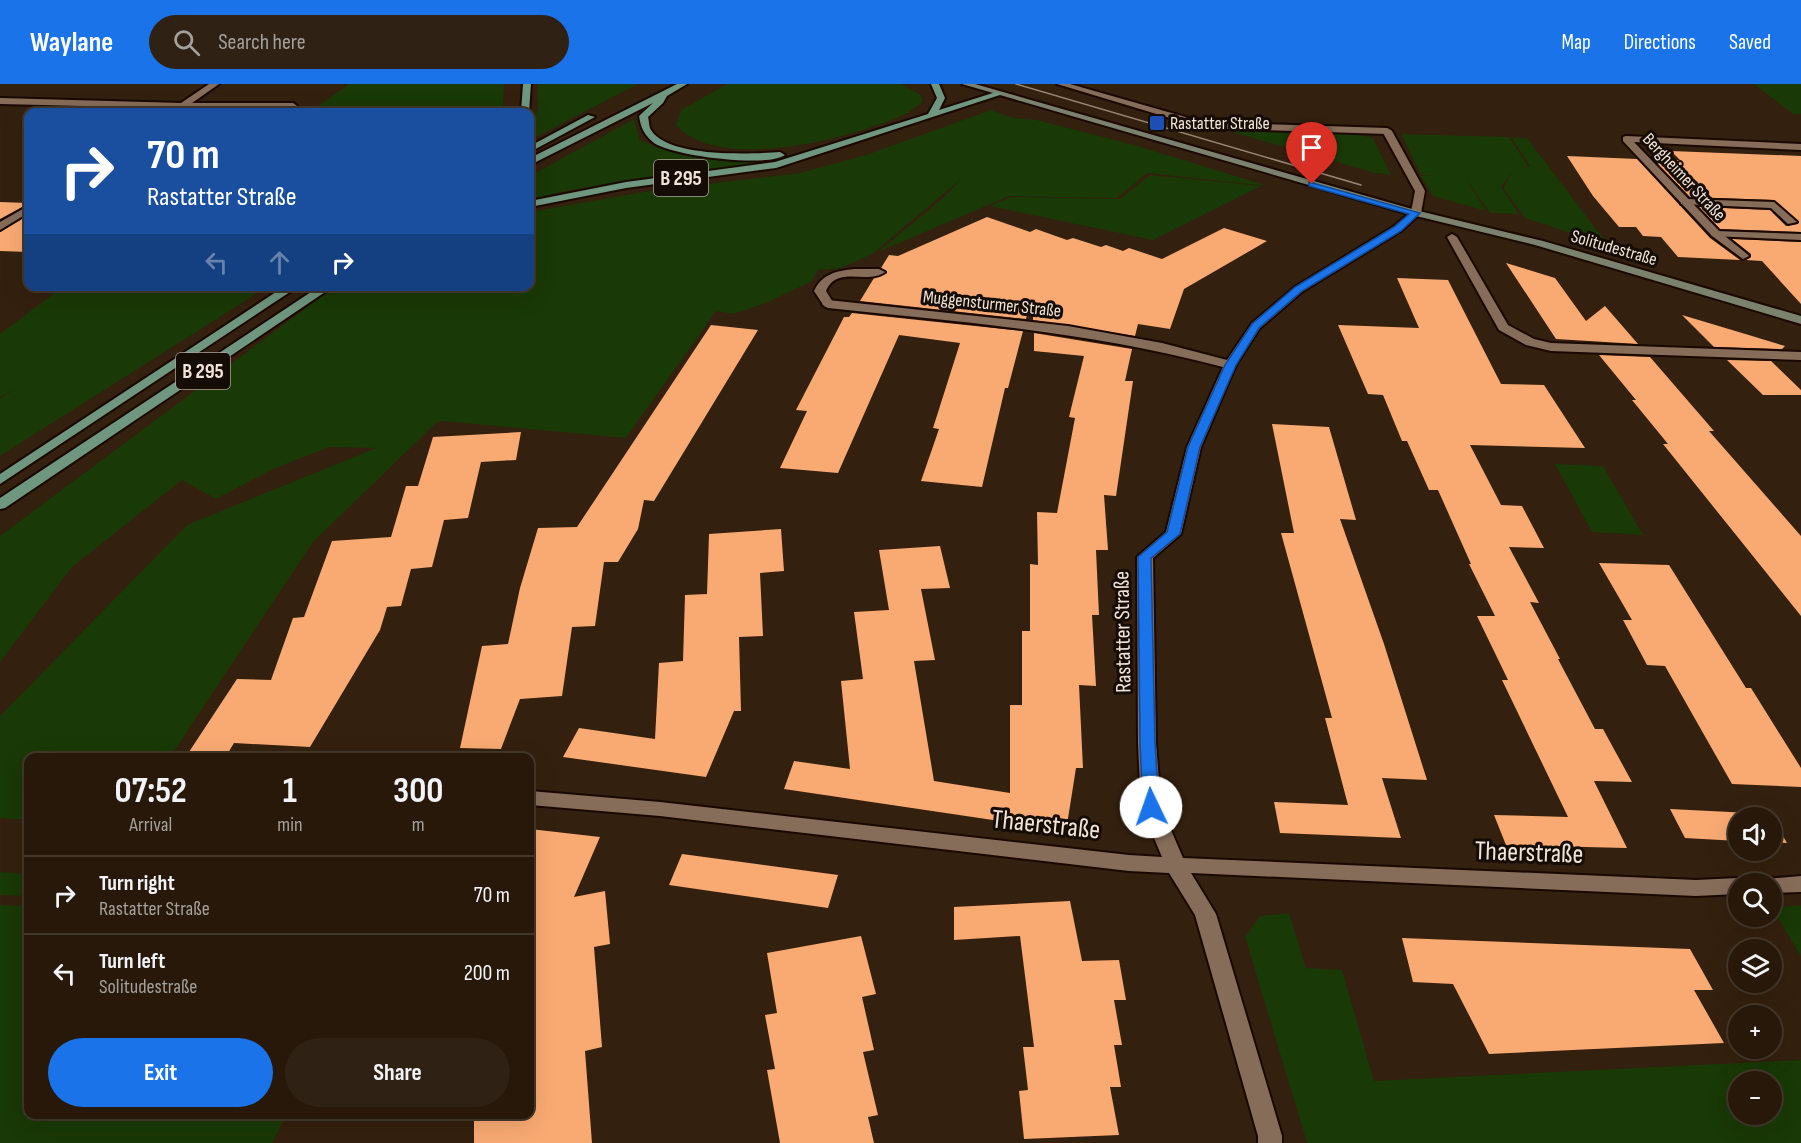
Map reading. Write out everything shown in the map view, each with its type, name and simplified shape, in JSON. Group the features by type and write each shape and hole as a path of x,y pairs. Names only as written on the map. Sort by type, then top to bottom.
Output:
{"main road":[{"path":"525,108 527,84"},
{"name":"B 295","path":"534,160 683,84"},
{"path":"932,116 941,98 934,84"},
{"name":"Solitudestraße","path":"966,84 1416,213 1539,243 1801,320"},
{"name":"B 295","path":"664,92 660,101 643,116 642,125 646,133 655,141 671,147 687,152 740,157 790,155 831,148"},
{"name":"B 295","path":"534,203 626,185 776,165 999,94"},
{"path":"534,147 601,112"},
{"name":"B 295","path":"0,480 286,291"},
{"name":"B 295","path":"0,505 321,291"}],"street":[{"path":"179,108 215,84"},
{"path":"1061,84 1203,125 1387,131 1420,191 1416,213"},
{"path":"0,101 227,108"},
{"path":"0,111 14,102"},
{"path":"274,108 293,106"},
{"name":"Bergheimer Straße","path":"1743,256 1716,234 1626,139 1801,147"},
{"path":"1685,202 1774,205 1792,222"},
{"path":"0,227 24,212"},
{"name":"Rastatter Straße","path":"1270,1143 1270,1136 1205,914 1176,866 1151,807 1147,743 1145,557 1173,534 1194,447 1230,365 1256,326 1299,289 1397,229 1416,213"},
{"path":"1716,234 1801,237"},
{"path":"1452,237 1503,327 1530,342 1551,347 1801,356"},
{"name":"Muggensturmer Straße","path":"879,272 840,274 828,279 821,285 820,291 828,304 1068,330 1162,347 1230,365"},
{"name":"Thaerstraße","path":"534,798 660,809 1129,863 1696,888 1728,886"},
{"path":"1782,885 1801,884"}],"green space":[{"path":"349,84 504,84 503,108 317,107"},
{"path":"538,84 638,84 534,138 534,121 538,109"},
{"path":"727,84 901,84 921,95 923,102 902,115 876,126 817,142 784,147 752,149 722,147 696,139 676,125 681,110"},
{"path":"1754,84 1801,84 1801,114 1793,114"},
{"path":"991,110 1013,118 1037,120 1134,145 1268,186 1147,173 1117,198 1009,196 878,252 944,197 961,179 872,254 841,268 818,270 812,281 766,303 733,314 716,311 626,438 442,421 436,423 313,542 173,753 24,753 24,820 0,818 0,716 187,525 376,448 329,447 273,469 216,499 182,480 72,567 0,662 0,536 329,291 534,291 534,211 655,190 800,173 866,155"},
{"path":"634,119 640,140 656,147 704,158 771,162 569,190 534,199 534,174"},
{"path":"1222,129 1356,134 1373,138 1391,175 1375,173"},
{"path":"1401,134 1509,137 1528,166 1518,170 1530,166 1511,137 1527,138 1608,245 1525,218 1503,188 1513,171 1501,187 1519,214 1490,213 1465,177 1486,211 1433,196 1421,176 1432,175 1421,175"},
{"path":"1150,175 1261,186 1153,240 990,206 1011,197 1120,199"},
{"path":"57,291 261,291 0,456 0,399 13,390 0,397 0,334"},
{"path":"1555,464 1603,466 1643,535 1592,532"},
{"path":"0,872 24,874 24,896 0,895"},
{"path":"0,905 24,906 24,1119 284,1119 272,1143 0,1143"},
{"path":"1801,905 1801,956 1782,925 1782,907"},
{"path":"1289,913 1306,968 1342,970 1374,1081 1801,1060 1801,1143 1307,1143 1245,937 1260,916"}],"building":[{"path":"1671,151 1801,156 1801,232 1720,229 1699,207 1770,210 1786,226 1799,222 1774,200 1690,197 1654,160 1680,160"},
{"path":"1567,156 1637,159 1710,238 1740,260 1678,257 1661,237 1643,236 1636,227 1619,227 1593,196"},
{"path":"0,202 24,203 24,206 0,219"},
{"path":"24,217 24,252 0,251 0,232"},
{"path":"987,217 1030,232 1036,229 1067,240 1073,238 1123,251 1129,248 1162,259 1224,228 1267,241 1184,289 1170,329 1138,324 1135,336 1033,320 1033,302 1030,302 1026,319 860,301 874,278 887,273 881,268 889,255 898,256"},
{"path":"1732,239 1801,242 1801,304 1762,261 1746,260 1751,254"},
{"path":"1506,263 1555,278 1586,321 1605,306 1638,344 1556,339"},
{"path":"1397,278 1448,280 1501,384 1544,385 1585,448 1470,445 1501,505 1522,506 1544,548 1509,547 1539,603 1530,602 1560,659 1558,659 1595,729 1603,729 1632,782 1594,781 1627,848 1506,845 1494,815 1568,817 1502,680 1508,680 1477,616 1495,616 1469,564 1471,564 1438,490 1429,490 1407,441 1402,441 1383,395 1368,394 1338,325 1419,328"},
{"path":"852,313 1023,331 1008,388 1005,388 982,487 921,481 939,429 933,428 960,343 899,335 838,473 780,468 807,411 796,410 844,317 849,317"},
{"path":"1682,315 1785,346 1782,349 1714,347"},
{"path":"711,325 758,330 654,501 644,500 638,529 618,562 604,562 595,626 572,627 562,696 520,699 501,749 460,748 482,646 508,644 520,588 538,528 577,527"},
{"path":"1034,333 1132,349 1125,381 1133,381 1116,496 1104,495 1108,550 1096,550 1099,615 1092,615 1096,686 1079,685 1083,768 1076,768 1066,831 784,789 794,761 850,769 841,681 863,679 854,612 889,610 879,550 940,546 950,588 921,589 935,660 914,661 934,781 1010,793 1010,705 1022,705 1022,631 1030,631 1030,564 1038,565 1037,512 1057,513 1075,418 1069,417 1084,356 1034,351"},
{"path":"1599,355 1650,357 1714,431 1709,431 1801,536 1801,616 1663,444 1668,444"},
{"path":"1727,360 1771,361 1801,390 1801,395 1763,395"},
{"path":"1272,424 1329,427 1356,520 1340,519 1384,644 1427,780 1382,778 1401,838 1280,833 1274,802 1348,805 1325,718 1332,718 1281,533 1294,533"},
{"path":"521,432 516,460 481,462 468,518 444,520 432,567 411,569 401,606 387,607 380,630 310,747 234,743 228,753 188,753 237,679 271,680 293,618 304,617 332,541 391,537 406,486 418,486 433,437"},
{"path":"781,529 784,571 760,573 763,636 739,637 741,711 734,711 706,777 563,757 579,728 655,739 659,663 683,661 685,595 707,594 709,534"},
{"path":"1599,563 1669,565 1746,688 1751,688 1801,768 1801,787 1732,784 1665,666 1647,665 1623,620 1632,620"},
{"path":"1670,809 1728,812 1728,840 1685,838"},
{"path":"534,829 600,837 574,897 605,891 610,944 594,947 602,1047 585,1051 592,1143 474,1143 474,1119 534,1119"},
{"path":"682,854 838,875 828,908 669,885"},
{"path":"1070,901 1082,961 1119,960 1126,1000 1114,1000 1122,1045 1114,1045 1121,1087 1110,1087 1119,1135 1024,1139 1019,1091 1028,1090 1023,1047 1034,1047 1020,936 954,940 954,907"},
{"path":"861,936 876,994 862,997 874,1050 863,1052 878,1115 868,1117 874,1143 780,1143 767,1070 775,1069 765,1015 777,1013 767,953"},
{"path":"1402,938 1690,949 1713,990 1694,990 1724,1043 1489,1054 1453,984 1413,982"}],"tram line":[{"path":"1016,84 1361,185"}],"place":[{"name":"Rastatter Straße","path":"1157,123"}],"route":[{"path":"1151,807 1147,743 1145,557 1173,534 1194,447 1230,365 1256,326 1299,289 1397,229 1416,213 1312,184"}]}
